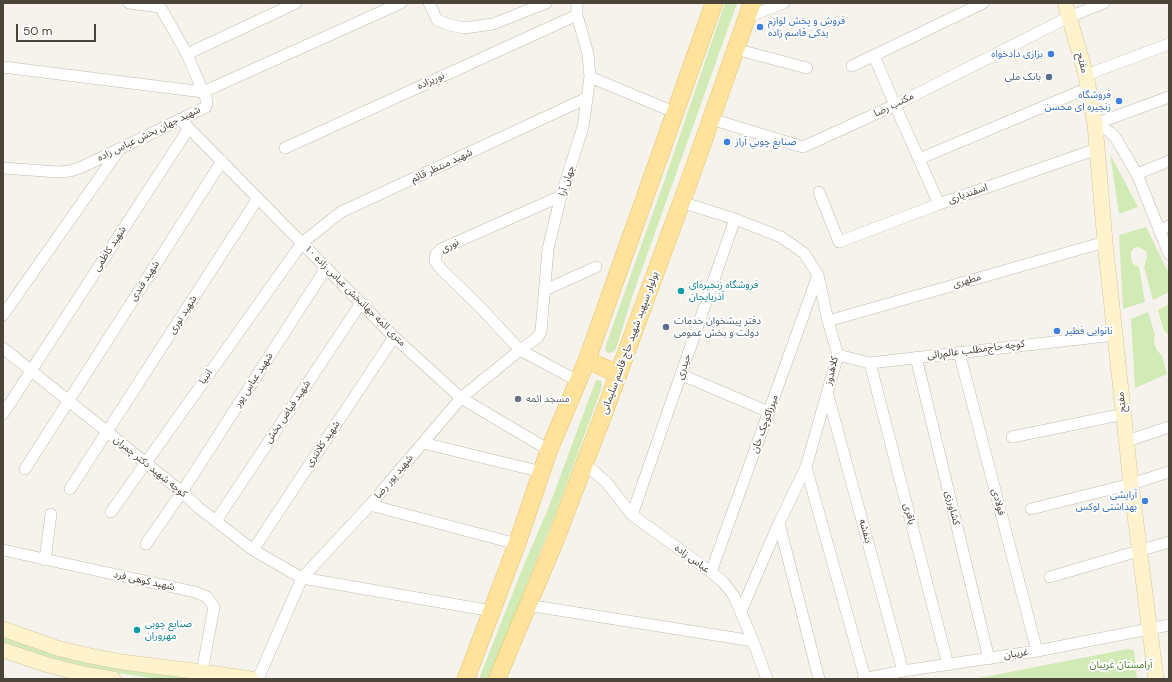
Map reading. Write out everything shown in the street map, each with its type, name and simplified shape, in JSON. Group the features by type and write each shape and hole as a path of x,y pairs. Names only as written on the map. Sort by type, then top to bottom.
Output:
{"main road":[{"path":"466,679 517,544 549,450 578,381 625,254 674,112 714,3"},
{"name":"بولوار سپهبد شهید حاج قاسم سلیمانی","path":"497,679 555,541 618,374 749,10"},
{"name":"مفتح","path":"1067,10 1087,82 1095,124 1105,242 1131,484 1156,679"},
{"path":"586,360 618,374"},
{"path":"3,629 57,648 90,656 122,662 251,679"},
{"path":"3,650 48,665 109,679"}],"street":[{"path":"129,3 159,5"},
{"path":"187,54 296,3"},
{"path":"3,67 203,92 401,3"},
{"path":"429,3 437,20 450,26 464,28 493,24 546,3"},
{"name":"جهان آرا","path":"520,350 538,337 541,331 548,249 561,196 581,134 587,98 590,77 588,54 577,15 576,3"},
{"path":"749,10 784,3"},
{"path":"852,66 983,3"},
{"name":"مکتب رضا","path":"711,119 804,147 895,105 1067,10 1104,3"},
{"name":"شهید جهان بخش عباس زاده","path":"3,168 58,172 70,171 82,167 180,118 206,107 207,101 187,54 159,5"},
{"name":"نوریزاده","path":"285,148 577,15"},
{"path":"918,159 1169,44"},
{"path":"735,49 807,68"},
{"path":"874,56 939,204"},
{"path":"590,77 674,112"},
{"path":"1095,124 1169,97"},
{"name":"شهید منتظر قائم","path":"302,243 341,212 587,98"},
{"path":"1115,137 1115,125 1126,112"},
{"name":"۱۰ متری ائمه جهانبخش عباس زاده","path":"180,118 394,337 461,398 549,450"},
{"path":"1095,124 1110,132 1115,137 1137,174 1164,228 1169,254"},
{"name":"شهید کاظمی","path":"3,414 189,128"},
{"path":"3,315 121,148"},
{"name":"اسفندیاری","path":"819,192 839,242 939,204 1097,148"},
{"name":"شهید قندی","path":"25,469 222,161"},
{"path":"1137,174 1169,161"},
{"name":"نوری","path":"520,350 480,307 442,270 435,261 436,254 441,249 561,196"},
{"name":"شهید نوری","path":"107,432 258,198"},
{"name":"کلاهدوز","path":"681,202 735,218 781,237 804,253 818,275 828,321 838,355 806,467 779,523 741,611"},
{"name":"حیدری","path":"632,515 682,375 735,218"},
{"name":"مطهری","path":"828,321 1105,242"},
{"name":"انبیا","path":"111,512 302,243"},
{"path":"545,290 596,267"},
{"name":"شهید عباس پور","path":"146,544 182,492 326,268"},
{"name":"میرزاکوچک خان","path":"711,572 818,275"},
{"name":"شهید فیاض بخش","path":"216,521 361,303"},
{"name":"کوچه حاج‌مطلب عالم‌رائی","path":"838,355 870,363 1115,335"},
{"name":"شهید کلانتری","path":"253,550 394,337"},
{"name":"کوچه شهید دکتر چمران","path":"3,348 253,550 302,578 492,611"},
{"path":"520,350 578,381"},
{"name":"شهید پور رضا","path":"258,679 302,578 370,505 461,398 520,350"},
{"name":"فولادی","path":"959,352 1037,651"},
{"name":"کشاورزی","path":"916,357 988,659"},
{"name":"باقری","path":"870,363 948,665"},
{"path":"682,375 769,412"},
{"name":"بنفشه","path":"827,391 903,671"},
{"path":"1012,437 1124,414"},
{"path":"1127,441 1169,427"},
{"path":"70,489 107,432"},
{"path":"423,443 542,472"},
{"name":"عباس زاده","path":"584,463 606,482 632,515 724,583 734,596 741,611 766,679"},
{"path":"806,467 864,679"},
{"path":"1031,509 1131,484 1169,472"},
{"path":"370,505 517,544"},
{"path":"45,560 51,514"},
{"path":"779,523 820,679"},
{"path":"1050,577 1169,542"},
{"name":"شهید کوهی فرد","path":"3,550 195,592 207,597 214,606 202,672"},
{"path":"527,606 753,641"},
{"name":"غریبان","path":"864,679 903,671 1037,651 1169,625"}],"green space":[{"path":"725,3 737,3 632,297 616,349 613,352 608,353 605,350 607,342"},
{"path":"1110,154 1138,207 1119,214"},
{"path":"1146,227 1169,274 1169,292 1153,300 1144,267 1147,253 1145,250 1138,247 1134,248 1131,252 1131,258 1133,264 1139,267 1145,302 1123,309 1119,235"},
{"path":"1169,304 1169,335 1164,331 1158,310"},
{"path":"1148,312 1155,335 1154,342 1156,349 1162,356 1167,374 1135,388 1131,319"},
{"path":"596,380 601,381 601,390 558,507 489,679 479,679 521,572 550,504"},
{"path":"3,635 211,679 159,679 118,673 74,664 24,650 3,642"},
{"name":"آرامستان غریبان","path":"1128,649 1134,650 1137,679 974,679"}],"place":[{"name":"فروش و پخش لوازم یدکی قاسم زاده","path":"760,27"},
{"name":"بزازی دادخواه","path":"1051,54"},
{"name":"بانک ملی","path":"1049,77"},
{"name":"فروشگاه زنجیره ای محسن","path":"1119,101"},
{"name":"صنايع چوبي آراز","path":"727,142"},
{"name":"فروشگاه زنجیره‌ای آذربایجان","path":"681,291"},
{"name":"دفتر پیشخوان خدمات دولت و بخش عمومی","path":"666,327"},
{"name":"نانوایی فطیر","path":"1057,331"},
{"name":"مسجد ائمه","path":"518,399"},
{"name":"آرایشی بهداشتی لوکس","path":"1145,501"},
{"name":"صنایع چوبی مهروران","path":"137,630"}]}
